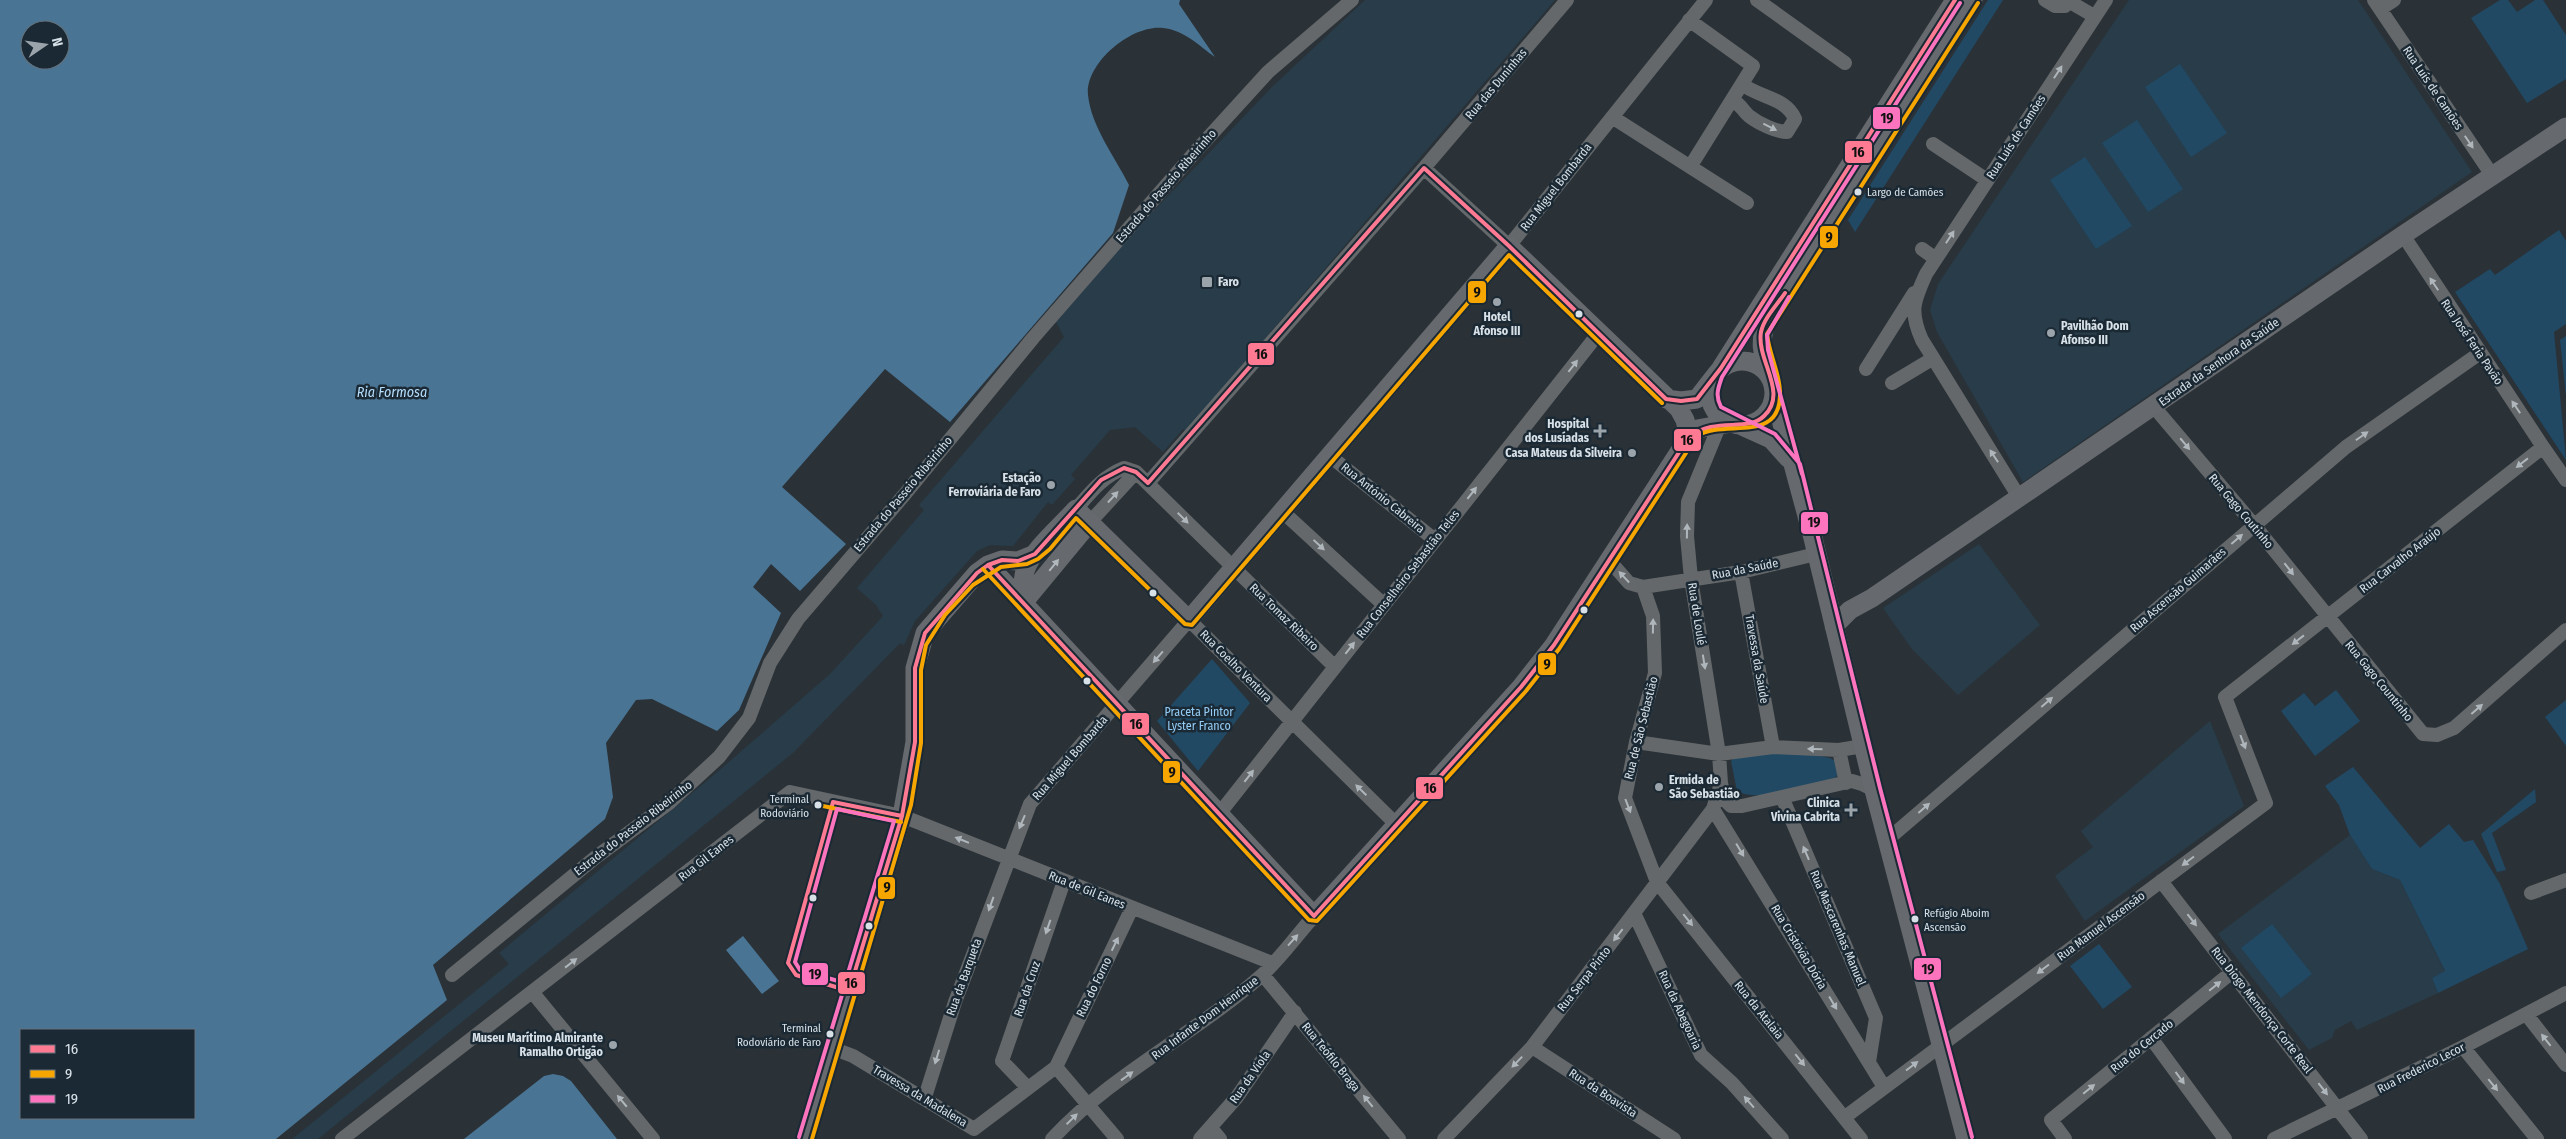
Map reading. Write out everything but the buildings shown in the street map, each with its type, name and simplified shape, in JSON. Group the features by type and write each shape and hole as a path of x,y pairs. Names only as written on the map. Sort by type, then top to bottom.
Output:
{"street":[{"name":"Estrada do Passeio Ribeirinho","path":"452,975 596,857 669,803 719,757 750,718 770,663 798,619 905,494 1033,338 1196,151 1268,72 1352,0"},
{"name":"Rua das Duninhas","path":"1148,483 1424,168 1567,0"},
{"name":"Rua Miguel Bombarda","path":"1007,858 1030,804 1283,512 1509,246 1706,0"},
{"path":"1757,0 1845,63"},
{"path":"1794,466 1781,448 1771,439 1730,424 1722,418 1711,402 1712,383 1955,0"},
{"path":"1966,1139 1874,790 1794,466 1762,351 1761,333 1769,317 1973,0"},
{"path":"2045,0 2055,6 2065,6 2070,1 2094,16"},
{"name":"Rua Luís de Camões","path":"1866,369 1987,180 2106,0"},
{"path":"2377,4 2394,0"},
{"name":"Rua Luís de Camões","path":"2377,4 2492,175"},
{"path":"1689,20 1753,66 1690,167"},
{"path":"1732,100 1742,105 1749,116 1780,132 1787,132 1795,119 1791,110 1760,92 1749,91 1742,84"},
{"path":"1612,117 1747,203"},
{"name":"Estrada da Senhora da Saúde","path":"1872,598 2403,235 2566,127"},
{"path":"1933,144 1987,180"},
{"path":"1424,168 1509,246 1598,334 1679,409 1685,420 1689,437"},
{"name":"Rua José Feria Pavão","path":"2403,235 2543,447"},
{"path":"1922,249 1936,259"},
{"name":"Rua Luís de Camões","path":"1926,274 1914,302 1914,322 1932,359 2019,497"},
{"path":"1892,328 1907,328 1920,336"},
{"name":"Rua Conselheiro Sebastião Teles","path":"1219,814 1598,334"},
{"name":"Rua Ascensão Guimarães","path":"1887,840 2346,447 2480,354"},
{"path":"1892,382 1932,359"},
{"path":"1666,399 1680,401 1696,399 1719,371 1731,363 1751,362 1761,367 1773,389 1771,406 1764,416 1753,423 1730,424"},
{"name":"Rua Gago Coutinho","path":"2154,407 2254,524 2327,617"},
{"name":"Rua Infante Dom Henrique","path":"1055,1136 1087,1104 1219,1010 1263,975 1396,824 1521,687 1582,605 1608,559 1689,437 1697,429 1730,424"},
{"name":"Rua de Loulé","path":"1713,809 1721,783 1720,754 1691,579 1687,536 1688,502 1730,424"},
{"path":"2543,447 2566,480"},
{"name":"Rua Carvalho Araújo","path":"2225,697 2543,447"},
{"name":"Rua António Cabreira","path":"1330,456 1435,540"},
{"path":"1023,603 1083,516 1101,480 1113,472 1124,468 1136,472"},
{"path":"805,1139 902,816 916,742 916,668 922,642 933,621 977,573 988,565 1002,560 1018,561 1035,554 1136,472"},
{"name":"Rua Tomaz Ribeiro","path":"1136,472 1335,667"},
{"path":"1283,512 1384,605"},
{"name":"Rua Coelho Ventura","path":"1083,516 1396,824"},
{"path":"1023,603 1023,583 1026,569 1035,554"},
{"name":"Rua da Saúde","path":"1643,587 1741,572 1816,554"},
{"path":"1608,559 1629,583 1643,587"},
{"path":"988,565 1314,916"},
{"name":"Travessa da Saúde","path":"1741,572 1773,747"},
{"path":"1824,586 1836,603 1846,606 1872,598"},
{"name":"Rua de São Sebastião","path":"1643,587 1653,616 1655,673 1636,742 1625,798 1657,882"},
{"path":"1834,626 1850,610 1872,598"},
{"name":"Rua Gago Countinho","path":"2327,617 2423,734 2437,735 2454,728 2566,630"},
{"name":"Rua Manuel Ascensão","path":"1845,1117 2266,803 2225,697"},
{"path":"1636,742 1720,754 1773,747 1840,750 1863,746"},
{"path":"1840,750 1846,783"},
{"path":"1721,783 1725,800 1731,806 1742,806 1782,798 1846,783 1862,784 1874,790"},
{"name":"Rua Gil Eanes","path":"342,1139 657,897 790,792 902,816"},
{"name":"Rua Mascarenhas Manuel","path":"1782,798 1876,1018 1870,1062"},
{"path":"1724,824 1728,814 1742,806"},
{"name":"Rua Serpa Pinto","path":"1444,1139 1532,1047 1713,809"},
{"name":"Rua Cristóvão Dória","path":"1713,809 1724,824 1884,1087"},
{"name":"Rua de Gil Eanes","path":"902,816 1272,963"},
{"name":"Rua da Barqueta","path":"925,1098 954,1002 1007,858"},
{"path":"2531,893 2566,880"},
{"name":"Rua da Cruz","path":"1028,1088 1002,1061 1064,881"},
{"name":"Rua Diogo Mendonça Corte Real","path":"2162,881 2361,1139"},
{"name":"Rua da Atalaia","path":"1657,882 1861,1139"},
{"name":"Rua do Forno","path":"1056,1067 1132,908"},
{"name":"Rua da Abegoaria","path":"1634,913 1701,1055 1732,1083 1782,1139"},
{"name":"Rua do Cercado","path":"2065,1139 2052,1120 2232,972"},
{"name":"Rua Teófilo Braga","path":"1263,975 1399,1139"},
{"path":"533,993 653,1139"},
{"name":"Rua Frederico Lecor","path":"2274,1139 2463,1047 2566,993"},
{"name":"Rua da Viola","path":"1200,1139 1216,1134 1237,1097 1295,1012"},
{"path":"2526,1014 2566,1065"},
{"path":"2151,1038 2225,1139"},
{"name":"Rua da Boavista","path":"1532,1047 1674,1139"},
{"path":"2463,1047 2537,1139"},
{"name":"Travessa da Madalena","path":"832,1048 853,1056 974,1129 1028,1088"},
{"path":"1028,1088 1056,1067 1116,1139"}],"shaded area":[{"path":"1365,0 1555,0 1186,431 1183,429 1163,452 1135,427 1110,430 1071,475 1075,479 1052,505 1048,502 1013,546 990,545 977,551 915,621 904,645 900,643 794,752 318,1139 292,1139 509,964 499,953 715,774 830,674 883,616 876,605 857,588 924,510 919,505 1064,337 1056,322 1141,224 1272,87"},
{"path":"2129,0 2358,0 2472,172 2023,482 1937,332 1930,310 1938,284"},
{"path":"1979,544 2040,625 1958,695 1912,649 1883,608"},
{"path":"2210,721 2244,806 2085,921 2055,876 2093,847 2081,831"},
{"path":"2350,835 2372,869 2400,880 2445,972 2432,978 2438,993 2357,1030 2351,1021 2335,1030 2332,1038 2309,1050 2218,934"}],"green space":[{"path":"1988,0 2003,0 1855,232 1848,220"},
{"path":"2500,0 2508,0 2517,12 2535,0 2543,0 2566,35 2566,79 2527,103 2471,18"},
{"path":"2180,64 2227,133 2191,157 2145,87"},
{"path":"2137,120 2183,189 2148,212 2102,143"},
{"path":"2085,157 2132,226 2096,249 2050,180"},
{"path":"2559,230 2566,241 2566,324 2554,332 2566,460 2455,292 2490,269 2495,275"},
{"path":"2566,336 2566,396 2560,340"},
{"name":"Praceta Pintor Lyster Franco","path":"1212,659 1250,703 1198,771 1157,721"},
{"path":"2336,690 2360,721 2315,756 2281,711 2304,693 2315,706"},
{"path":"2566,700 2566,746 2545,717"},
{"path":"1773,747 1830,758 1837,762 1840,771 1836,777 1828,781 1781,792 1756,795 1737,791 1731,761 1737,755"},
{"path":"2353,767 2420,848 2449,824 2464,842 2473,840 2500,884 2528,949 2438,993 2432,978 2445,971 2400,880 2372,869 2350,835 2339,805 2325,786"},
{"path":"2535,789 2536,802 2492,833 2506,870 2497,872 2481,834"},
{"path":"2272,924 2312,974 2281,998 2241,948"},
{"path":"2099,944 2132,987 2103,1009 2070,966"}],"water":[{"name":"Ria Formosa","path":"0,0 1180,0 1179,4 1215,57 1178,32 1171,29 1151,28 1138,32 1113,48 1094,70 1089,83 1088,95 1094,118 1104,141 1129,185 1113,233 950,422 885,369 782,487 846,544 800,591 771,564 753,587 781,613 739,710 717,731 652,699 636,700 606,743 613,797 605,819 433,965 447,1000 276,1139 0,1139"},
{"path":"743,936 779,981 762,994 726,950"},
{"path":"553,1074 563,1076 571,1081 617,1139 464,1139 544,1076"}],"transit line":[{"name":"16","path":"902,816 915,742 915,668 925,633 977,573 988,565 1002,560 1018,561 1035,554 1101,480 1124,468 1136,472 1148,483 1424,168 1509,246 1666,399 1681,401 1697,399 1721,368 1955,0"},
{"name":"19","path":"1960,3 1722,377 1718,388 1718,396 1721,407 1775,434 1800,464 1880,788 1972,1137"},
{"name":"9","path":"983,569 1309,920 1317,921 1526,691 1559,649 1697,436 1709,431 1762,425 1772,419 1778,408 1780,391 1767,334 1978,3"},
{"name":"9","path":"812,1139 911,805 921,743 921,670 926,645 945,615 973,585 1001,567 1027,564 1038,559 1050,549 1076,518 1185,624 1192,625 1509,255 1662,403"},
{"name":"16","path":"988,565 1314,916 1521,687 1554,645 1689,437 1710,427 1740,425 1757,421 1771,407 1773,387 1763,354 1761,332 1768,317 1785,293"},
{"name":"19","path":"1789,297 1767,335 1768,350 1802,474"},
{"name":"16","path":"833,802 902,816 849,991 796,975 788,963 833,802"},
{"name":"9","path":"818,805 901,822"},
{"name":"19","path":"837,809 894,821 845,983 800,970 795,962 837,809"},
{"name":"19","path":"799,1137 842,995"}],"place":[{"name":"Largo de Camões","path":"1858,192"},
{"name":"Faro","path":"1207,282"},
{"name":"Hotel Afonso III","path":"1497,302"},
{"name":"Pavilhão Dom Afonso III","path":"2051,333"},
{"name":"Hospital dos Lusíadas","path":"1600,431"},
{"name":"Casa Mateus da Silveira","path":"1632,453"},
{"name":"Estação Ferroviária de Faro","path":"1051,485"},
{"name":"Ermida de São Sebastião","path":"1659,787"},
{"name":"Terminal Rodoviário","path":"818,805"},
{"name":"Clinica Vivina Cabrita","path":"1851,810"},
{"name":"Refúgio Aboim Ascensão","path":"1915,919"},
{"name":"Terminal Rodoviário de Faro","path":"830,1034"},
{"name":"Museu Marítimo Almirante Ramalho Ortigão","path":"613,1045"}]}
